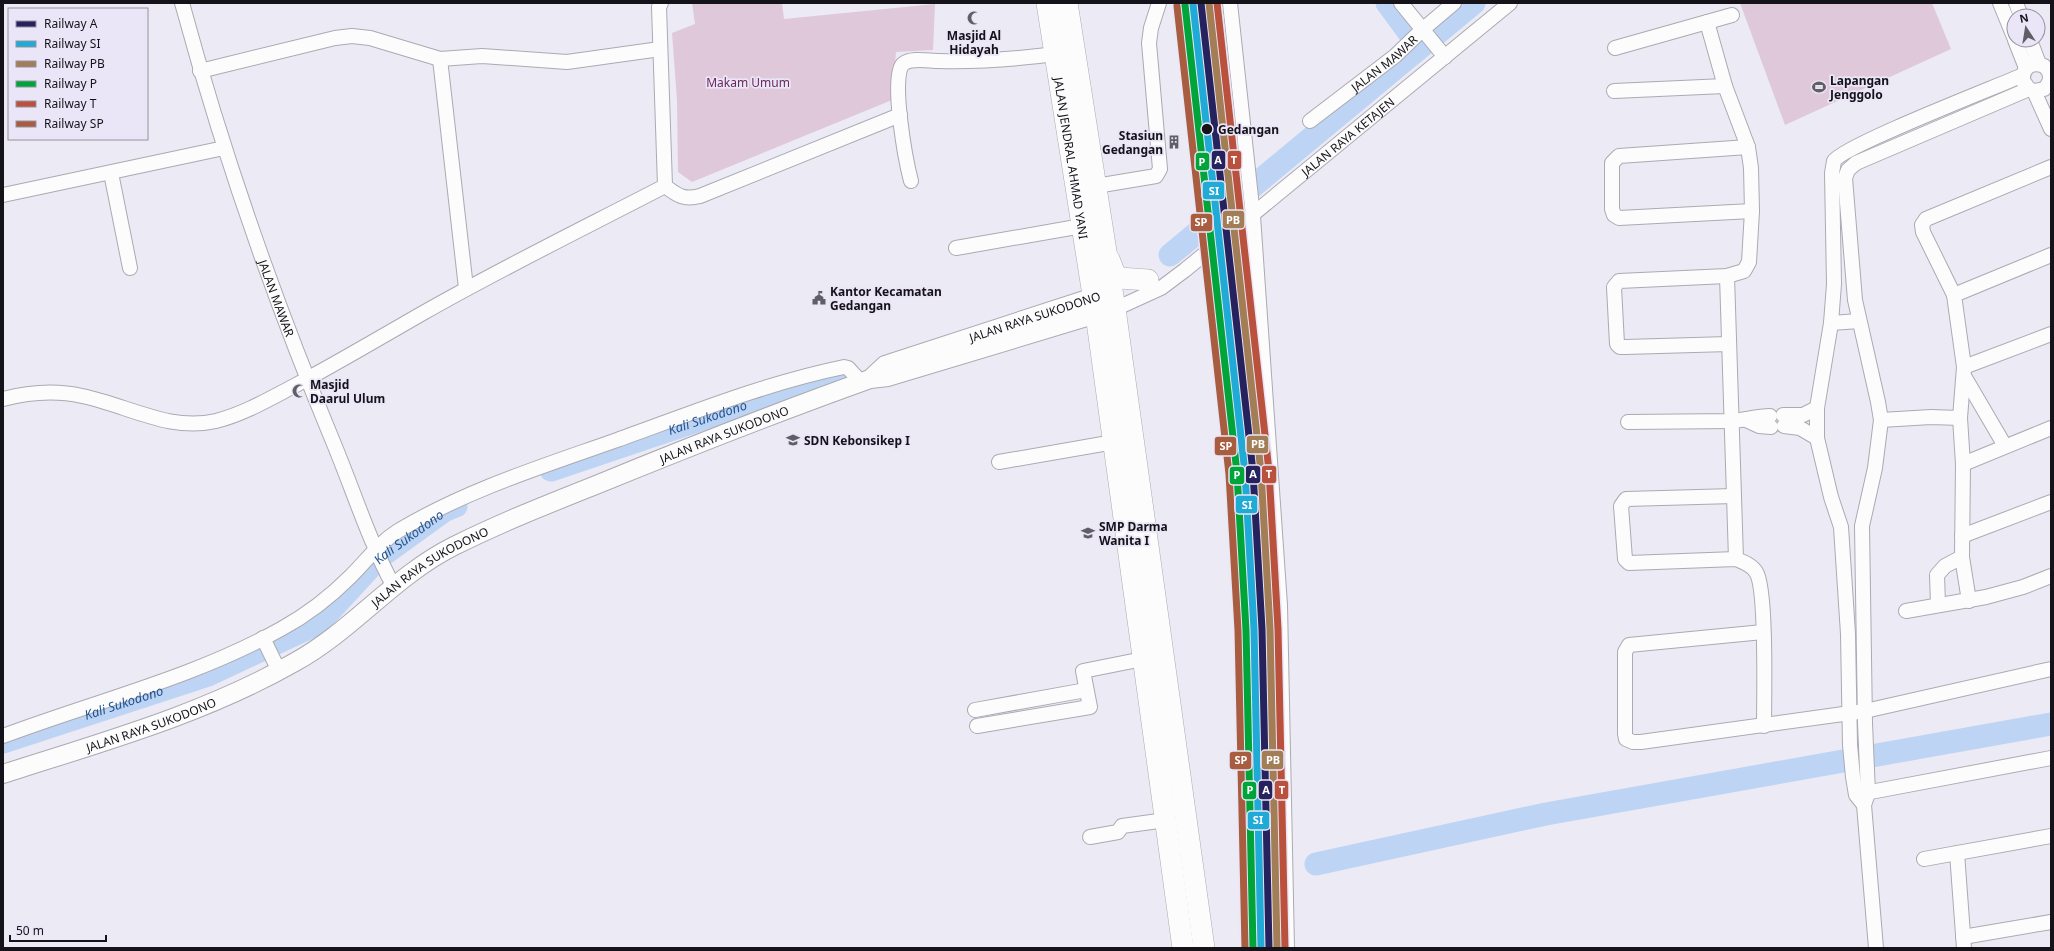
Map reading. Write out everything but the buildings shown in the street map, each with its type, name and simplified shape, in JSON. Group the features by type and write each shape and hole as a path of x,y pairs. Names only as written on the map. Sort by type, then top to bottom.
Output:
{"highway":[{"name":"JALAN JENDRAL AHMAD YANI","path":"1047,3 1082,226 1104,303"},
{"name":"JALAN JENDRAL AHMAD YANI","path":"1067,3 1105,247 1104,303"},
{"path":"1105,247 1114,272 1119,278 1148,280"},
{"path":"1104,303 1114,442 1184,948"},
{"path":"1104,303 1204,948"}],"main road":[{"name":"JALAN RAYA SUKODONO","path":"3,774 200,708 277,667 296,662 332,638 391,580 452,547 510,520 645,465 865,380 885,365 1104,303"}],"street":[{"name":"JALAN MAWAR","path":"182,3 200,70 261,260 307,379 377,550 391,580"},
{"path":"661,3 660,49 665,186"},
{"path":"1096,186 1156,176 1160,169 1148,43 1151,28 1160,3"},
{"path":"1230,3 1253,216 1280,605 1287,948"},
{"path":"1401,3 1442,54"},
{"name":"JALAN MAWAR","path":"1310,120 1425,34 1454,3"},
{"name":"JALAN RAYA KETAJEN","path":"1104,303 1161,288 1253,216 1442,54 1510,3"},
{"path":"2000,3 2006,17"},
{"path":"1615,48 1732,15"},
{"path":"1707,22 1725,86 1748,147 1751,168 1752,211 1749,262 1744,271 1726,276 1619,282 1614,287 1617,344 1620,347 1729,344"},
{"path":"200,70 335,38 352,36 370,38 440,59 482,56 567,62 660,49"},
{"path":"2022,48 2036,67"},
{"path":"2032,48 2036,67"},
{"path":"911,181 902,140 900,115 898,72 904,64 914,60 949,61 1033,57 1055,54"},
{"path":"440,59 466,288"},
{"path":"2036,67 2023,81 2031,90 2051,129"},
{"path":"1863,798 1853,777 1850,745 1848,634 1841,527 1831,497 1817,438 1817,408 1831,323 1834,284 1832,173 1834,161 1847,151 2036,67 2048,70 2050,84 2044,89 2031,90 1890,147 1856,163 1848,170 1845,178 1854,300 1881,420 1875,468 1862,526 1867,774 1863,798 1876,948"},
{"path":"1614,91 1725,86"},
{"path":"665,186 681,198 688,199 700,196 900,115"},
{"path":"1884,134 1890,147"},
{"path":"1748,147 1619,156 1612,163 1612,209 1614,215 1619,218 1752,211"},
{"path":"3,195 224,148"},
{"path":"1969,600 1962,557 1963,464 1960,418 1964,372 1954,295 1923,232 1922,225 1926,219 2051,167"},
{"path":"111,173 130,268"},
{"path":"3,399 33,392 59,392 84,396 141,415 181,423 201,423 218,420 262,403 466,288 665,186"},
{"path":"956,248 1082,226"},
{"path":"1954,295 2051,255"},
{"name":"JALAN RAYA KETAJEN","path":"1104,303 1148,280 1185,270"},
{"path":"1726,276 1736,559"},
{"path":"1831,323 1859,321"},
{"path":"1964,372 2051,334"},
{"path":"3,736 189,673 264,640 307,614 333,593 377,550 410,524 463,497 699,410 766,388 844,367 848,368 865,380"},
{"path":"1964,372 2005,446"},
{"path":"1777,421 1803,415 1817,408"},
{"path":"1628,422 1732,421 1746,420 1759,416 1800,428 1817,438"},
{"path":"1881,420 1931,417 1960,418"},
{"path":"1963,464 2051,428"},
{"path":"999,462 1114,442"},
{"path":"1734,496 1626,499 1621,506 1625,559 1629,563 1736,559 1748,564 1757,573 1760,589 1763,632 1764,726"},
{"path":"1962,536 2051,502"},
{"path":"1841,527 1862,526"},
{"path":"1938,605 1937,575 1945,566 1962,557"},
{"path":"1906,611 2003,593 2051,576"},
{"path":"1763,632 1629,645 1625,652 1624,734 1626,739 1633,742 1641,742 1865,711 2051,669"},
{"path":"1848,634 1863,633"},
{"path":"264,640 277,667"},
{"path":"977,726 1090,707 1083,671 1143,659"},
{"path":"975,710 1086,690"},
{"path":"1863,798 2051,758"},
{"path":"1090,837 1118,832 1122,826 1166,820"},
{"path":"1924,858 2051,836"},
{"path":"1957,853 1964,943 2051,922"}],"green space":[{"name":"Makam Umum","path":"692,3 782,3 784,19 935,4 933,50 896,52 892,100 692,182 678,172 677,100 672,33 695,24"},
{"name":"Lapangan Jenggolo","path":"1740,3 1932,3 1951,49 1785,125"}],"waterway":[{"path":"1387,3 1412,37"},
{"path":"1170,255 1474,3"},
{"name":"Kali Sukodono","path":"551,470 839,373"},
{"name":"Kali Sukodono","path":"3,742 208,675 319,623 379,558 444,511 456,506"},
{"path":"1316,864 1546,814 2051,724"}],"rail line":[{"name":"A","path":"1201,3 1253,472 1262,629 1269,948"},
{"name":"PB","path":"1209,3 1261,472 1270,629 1277,948"},
{"name":"T","path":"1217,3 1269,471 1278,629 1285,948"},
{"name":"SI","path":"1193,4 1245,473 1254,629 1261,948"},
{"name":"P","path":"1185,5 1237,473 1246,630 1253,948"},
{"name":"SP","path":"1177,6 1229,474 1238,630 1245,948"}],"place":[{"name":"Masjid Al Hidayah","path":"974,18"},
{"name":"Lapangan Jenggolo","path":"1819,87"},
{"name":"Gedangan","path":"1207,129"},
{"name":"Stasiun Gedangan","path":"1174,142"},
{"name":"Kantor Kecamatan Gedangan","path":"819,298"},
{"name":"Masjid Daarul Ulum","path":"299,391"},
{"name":"SDN Kebonsikep I","path":"793,440"},
{"name":"SMP Darma Wanita I","path":"1088,533"}]}
